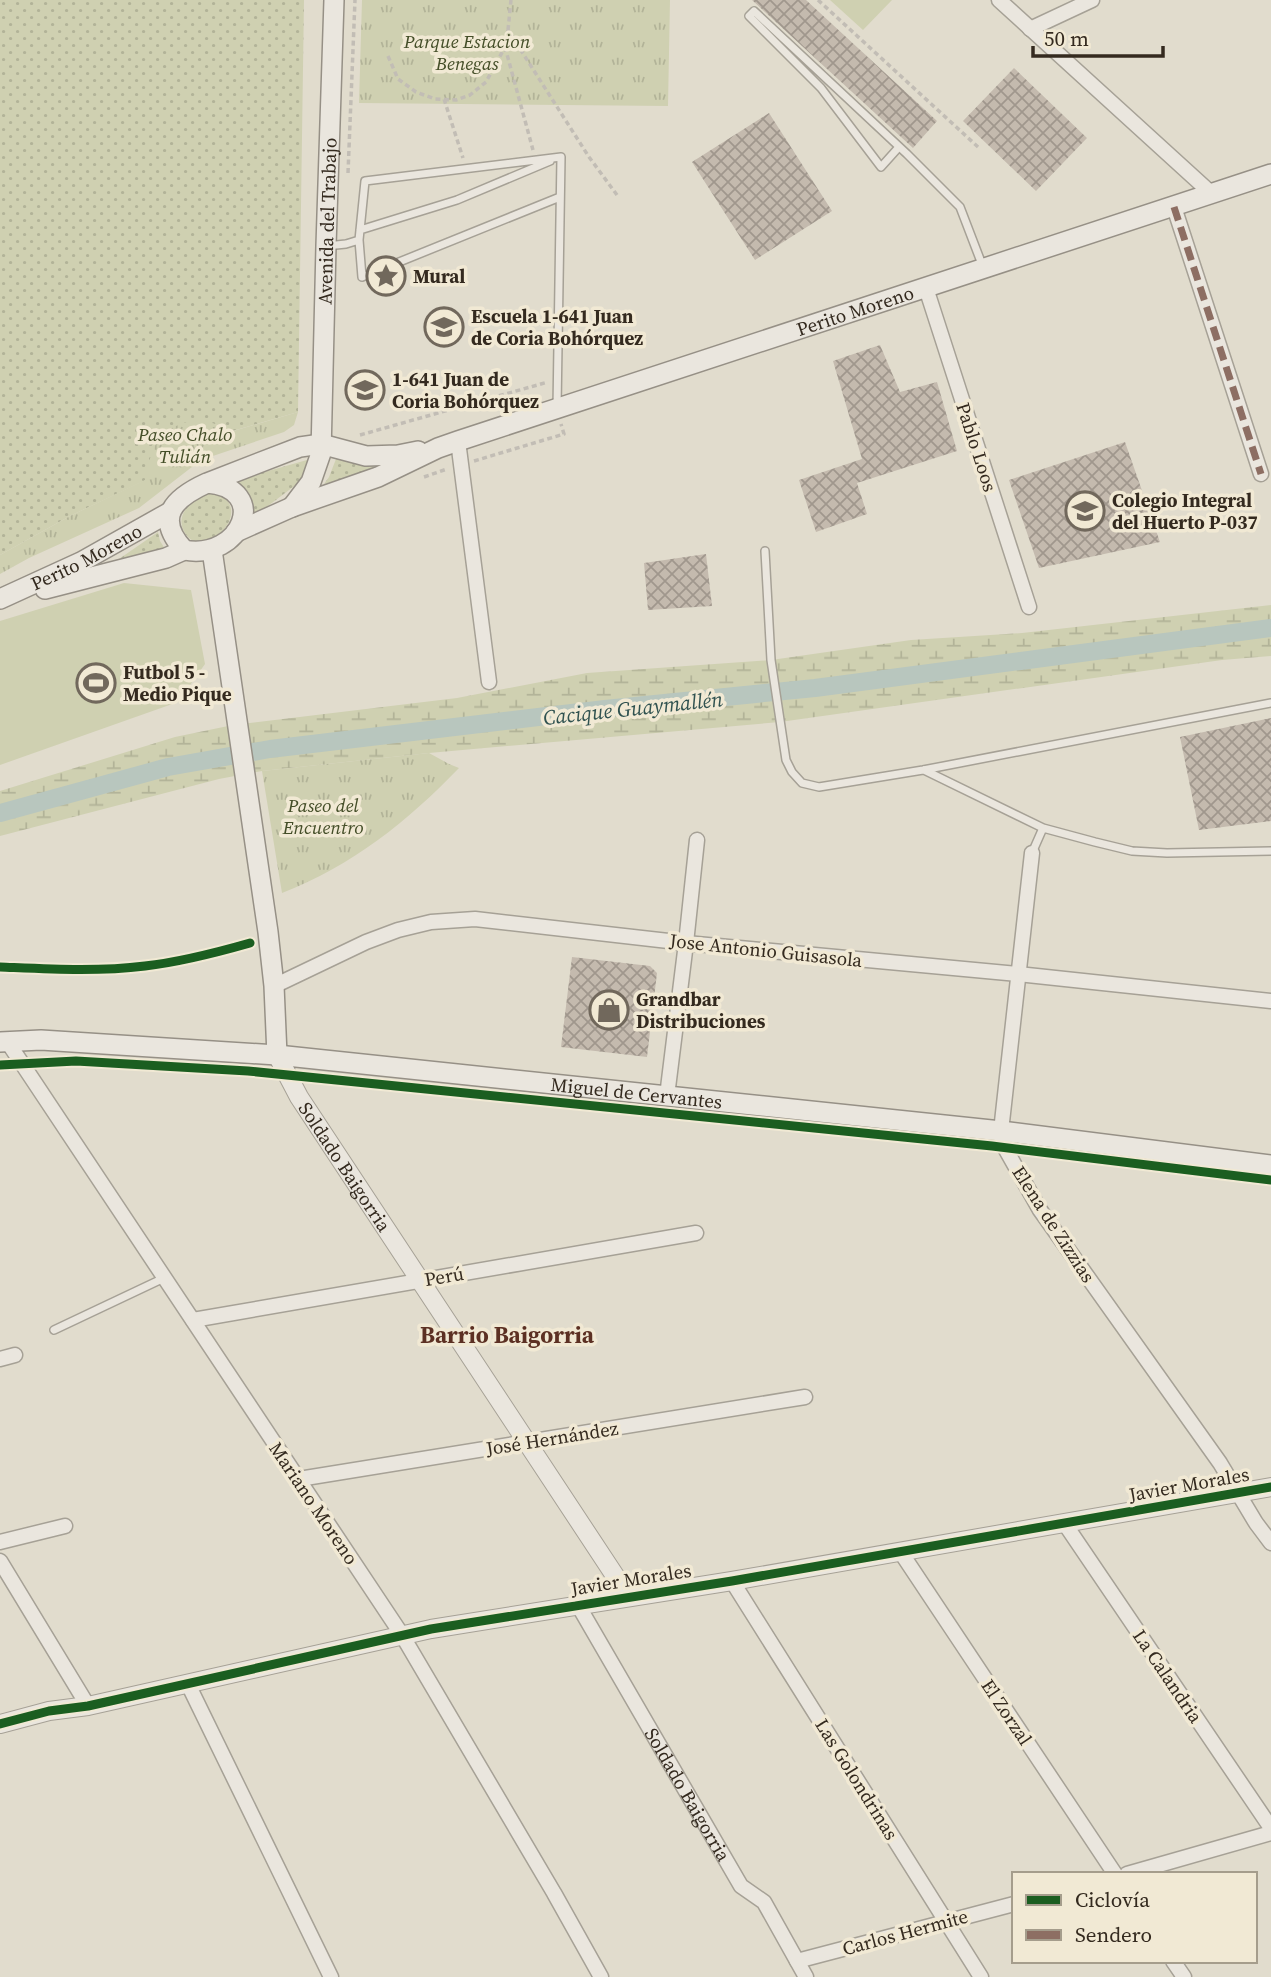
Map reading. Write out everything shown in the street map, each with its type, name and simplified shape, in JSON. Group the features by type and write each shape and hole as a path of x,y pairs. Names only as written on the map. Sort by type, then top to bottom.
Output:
{"main road":[{"name":"Avenida del Trabajo","path":"321,443 334,0"},
{"name":"Perito Moreno","path":"236,532 292,507 378,477 457,441 1271,174"},
{"name":"Perito Moreno","path":"321,443 366,456 398,455 438,448"},
{"path":"207,483 221,484 232,489 239,498 243,516 229,540 212,550 184,550 170,532 170,512 180,499 207,483 300,447 321,443 320,462 311,482 292,507"},
{"name":"Perito Moreno","path":"0,600 81,562 170,512"},
{"name":"Perito Moreno","path":"0,600 166,558 184,550"},
{"name":"Soldado Baigorria","path":"212,550 268,932 277,1055"},
{"name":"Miguel de Cervantes","path":"3,1042 41,1040 277,1055 1001,1131 1271,1165"}],"street":[{"path":"999,0 1212,194"},
{"path":"1030,29 1092,0"},
{"path":"1174,207 1261,474"},
{"name":"Pablo Loos","path":"926,288 1029,607"},
{"path":"457,441 489,682"},
{"path":"667,1096 697,840"},
{"name":"Elena de Zizzias","path":"1032,853 1001,1131 1005,1148 1040,1210 1220,1463 1271,1543"},
{"name":"Jose Antonio Guisasola","path":"274,986 383,935 450,919 475,919 686,943 1271,1001"},
{"name":"Mariano Moreno","path":"3,1042 193,1320 402,1635 601,1977"},
{"name":"Soldado Baigorria","path":"277,1055 299,1097 629,1597"},
{"name":"Perú","path":"193,1320 696,1233"},
{"path":"0,1359 15,1355"},
{"name":"José Hernández","path":"299,1479 805,1397"},
{"name":"Javier Morales","path":"0,1724 49,1711 89,1706 402,1635 732,1581 1271,1487"},
{"name":"La Calandria","path":"1065,1524 1271,1828"},
{"path":"0,1542 65,1526"},
{"name":"El Zorzal","path":"900,1551 1114,1872"},
{"path":"0,1561 89,1706"},
{"name":"Las Golondrinas","path":"732,1581 981,1977"},
{"name":"Soldado Baigorria","path":"578,1605 741,1886 764,1902 806,1977"},
{"path":"188,1684 331,1977"},
{"path":"1134,1872 1271,1833"},
{"name":"Carlos Hermite","path":"797,1961 1012,1905"}],"lane":[{"path":"899,147 881,167 821,88 749,16 754,11 899,147 960,207 983,269"},
{"path":"560,197 362,277 359,240 365,181 561,157"},
{"path":"556,408 561,157"},
{"path":"360,230 457,200 561,157"},
{"path":"326,246 359,240"},
{"path":"765,551 771,660 786,760 797,779 807,785 819,787 923,770 1271,703"},
{"path":"923,770 1043,828 1132,850 1167,853 1271,851"},
{"path":"1032,853 1043,828"},
{"path":"54,1330 164,1278"}],"path":[{"path":"389,44 388,56 398,79 416,92 444,100 456,100 470,95 486,82 505,47 511,0"},
{"path":"818,0 978,147"},
{"path":"508,30 589,158 617,195"},
{"path":"505,47 536,160"},
{"path":"444,100 466,169"}],"green space":[{"path":"0,0 304,0 298,412 229,432 215,424 189,422 146,480 70,516 0,555"},
{"name":"Parque Estacion Benegas","path":"362,0 670,0 668,106 359,103"},
{"path":"830,0 892,0 863,30"},
{"name":"Paseo Chalo Tulián","path":"298,412 294,425 284,432 201,460 139,508 0,574 0,555 70,516 145,480 154,448 172,428 197,421 215,424 230,432"},
{"path":"314,458 301,481 252,518 247,491 236,480"},
{"path":"336,459 374,466 375,470 324,484"},
{"path":"215,493 226,500 231,509 230,519 217,536 197,542 188,537 183,529 183,514 200,497"},
{"path":"158,532 167,552 119,559"},
{"name":"Futbol 5 - Medio Pique","path":"124,583 191,590 205,664 178,702 0,765 0,621"},
{"path":"1271,605 1271,656 1222,660 780,722 429,753 262,771 219,779 0,836 0,791 175,737 233,725 457,698 587,673 771,660 911,640 1022,633"},
{"name":"Paseo del Encuentro","path":"429,753 459,768 420,806 378,840 332,870 282,893 262,771"}],"building":[{"path":"752,0 806,0 937,121 913,148"},
{"path":"1014,68 1087,138 1036,191 963,121"},
{"path":"769,113 832,211 755,260 692,162"},
{"path":"880,345 900,392 937,382 957,451 857,483 867,514 816,532 799,480 862,459 833,361"},
{"name":"Colegio Integral del Huerto P-037","path":"1125,442 1160,542 1039,568 1009,480"},
{"path":"706,554 712,606 648,610 644,563"},
{"path":"1271,718 1271,821 1199,830 1180,737"},
{"name":"Grandbar Distribuciones","path":"572,957 650,966 657,973 647,1057 561,1047"}],"waterway":[{"name":"Cacique Guaymallén","path":"0,813 168,767 270,749 605,709 815,688 1271,628"}],"marked path":[{"path":"1174,207 1261,474"}],"cycle path":[{"path":"0,967 72,970 127,968 185,960 250,943"},
{"path":"0,1065 76,1061 248,1071 992,1146 1271,1180"},
{"path":"0,1724 49,1711 88,1706 431,1629 732,1581 1271,1487"}],"place":[{"name":"Mural","path":"386,276"},
{"name":"Escuela 1-641 Juan de Coria Bohórquez","path":"444,327"},
{"name":"1-641 Juan de Coria Bohórquez","path":"365,390"},
{"name":"Colegio Integral del Huerto P-037","path":"1085,511"},
{"name":"Futbol 5 - Medio Pique","path":"96,683"},
{"name":"Grandbar Distribuciones","path":"609,1010"}],"district":[{"name":"Barrio Baigorria","path":"507,1335"}]}
